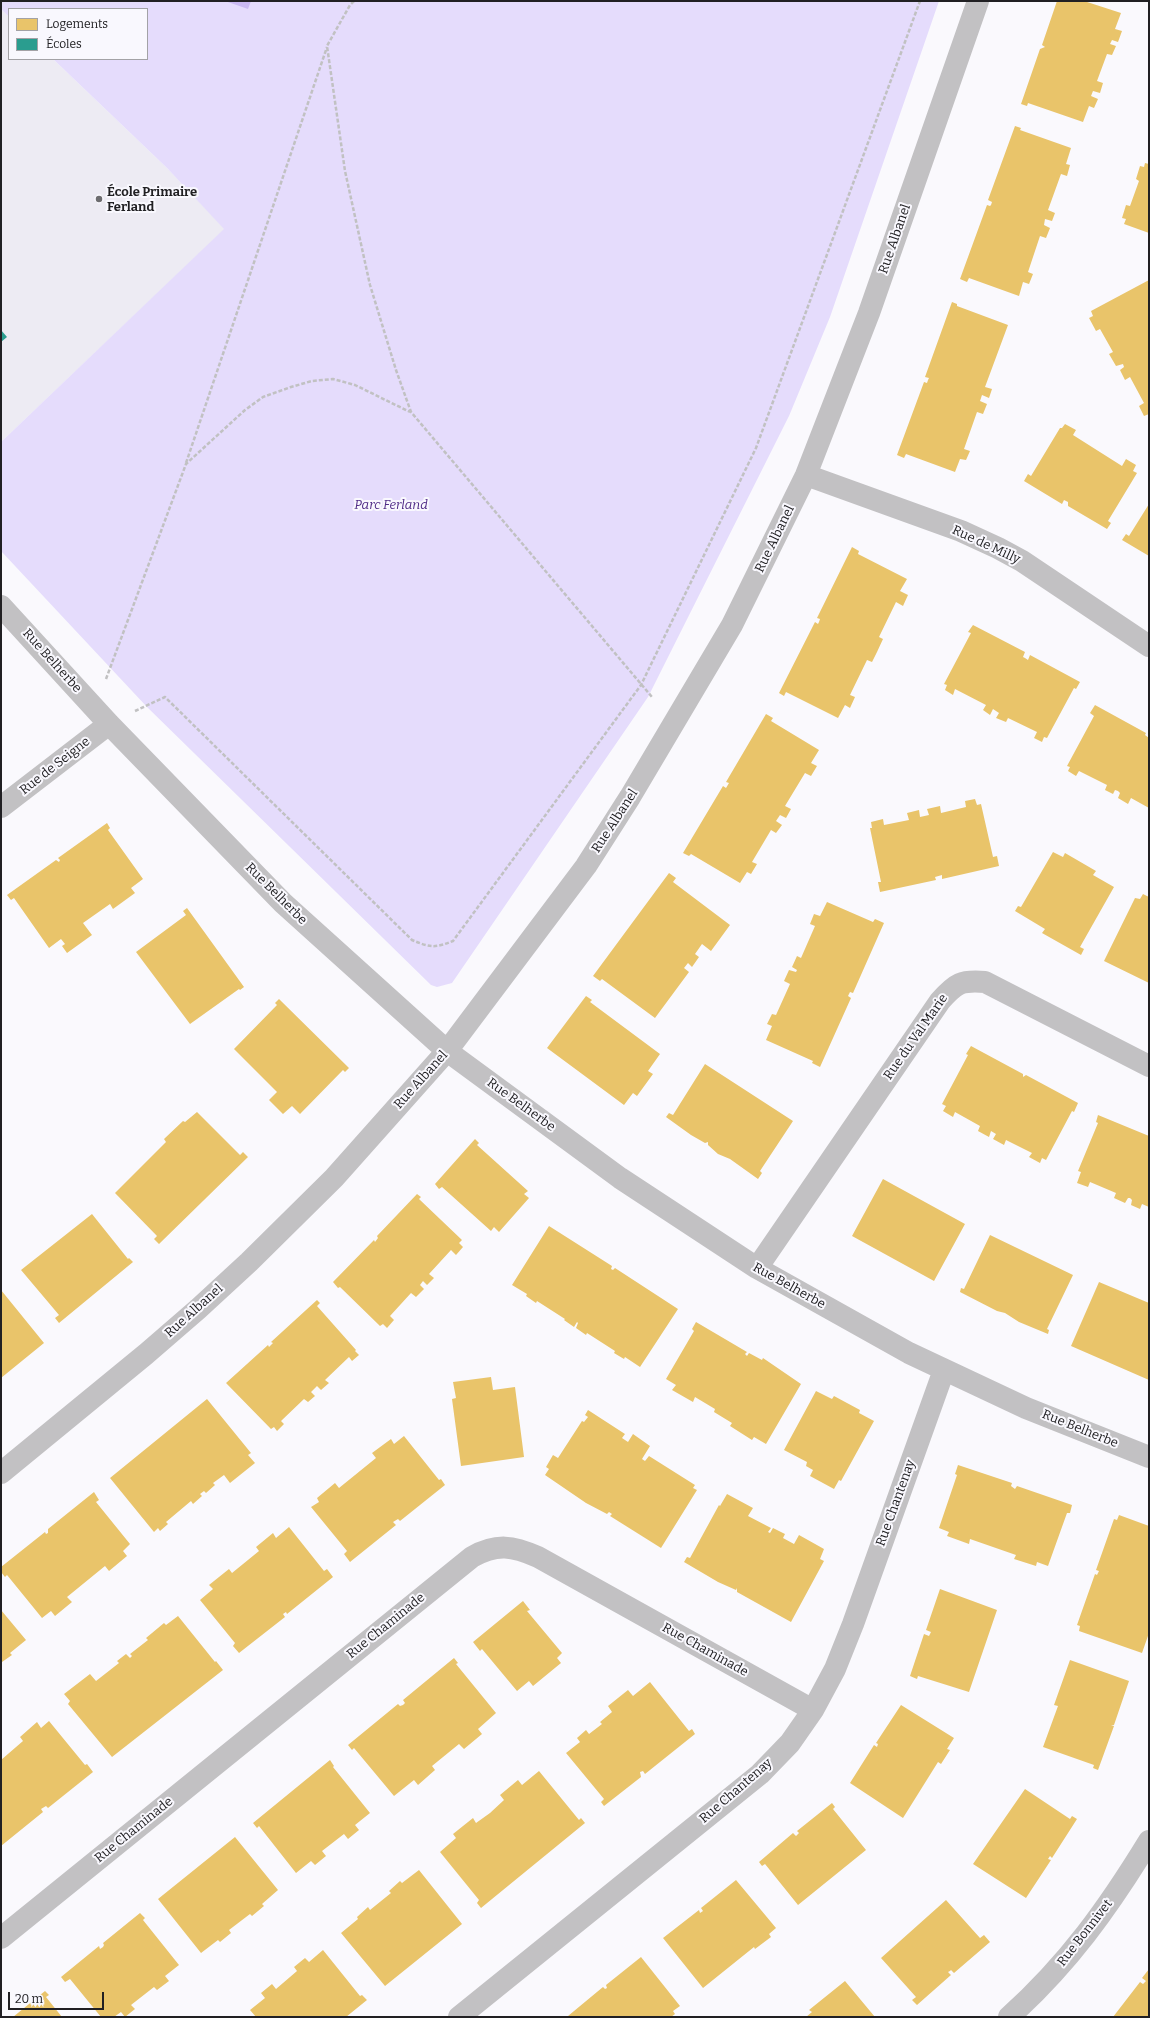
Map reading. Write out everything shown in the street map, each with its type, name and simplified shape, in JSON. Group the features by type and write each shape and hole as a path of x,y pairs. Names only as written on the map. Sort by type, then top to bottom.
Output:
{"street":[{"name":"Rue Albanel","path":"1,1473 146,1354 249,1262 334,1178 447,1052 586,866 630,797 732,625 806,475 869,313 978,1"},
{"name":"Rue de Milly","path":"806,475 961,531 998,548 1022,561 1149,646"},
{"name":"Rue Belherbe","path":"1,606 109,724 283,903 447,1052 620,1178 757,1268 909,1353 944,1370 1026,1408 1149,1457"},
{"name":"Rue de Seigne","path":"1,808 109,724"},
{"name":"Rue du Val Marie","path":"757,1268 940,1001 952,987 968,980 985,982 1149,1066"},
{"name":"Rue Chantenay","path":"459,2017 760,1774 790,1743 813,1710 835,1669 853,1624 944,1370"},
{"name":"Rue Chaminade","path":"1,1938 472,1557 485,1550 502,1547 519,1549 538,1557 813,1710"},
{"name":"Rue Bonnivet","path":"1009,2017 1031,1996 1079,1944 1120,1888 1149,1840"}],"path":[{"path":"95,708 186,464 327,46 350,5 354,1"},
{"path":"150,703 165,697 412,940 438,947 453,941 641,685 756,448 920,1"},
{"path":"327,46 345,172 370,284 396,370 411,412 652,697"},
{"path":"186,464 245,410 263,396 312,381 333,379 355,385 411,412"}],"shaded area":[{"path":"225,1 251,1 248,9"},
{"name":"École Primaire Ferland","path":"1,9 8,16 8,60 54,60 167,168 225,229 1,442"}],"green space":[{"name":"Parc Ferland","path":"1,1 939,1 830,317 789,416 648,697 452,983 437,987 431,985 147,707 1,551 1,442 224,229 167,168 54,60 148,60 148,8 8,8 8,16 1,9"}],"building: Logements":[{"path":"1057,1 1084,1 1121,13 1115,29 1122,31 1118,42 1112,40 1110,44 1116,46 1112,55 1107,54 1097,81 1103,83 1100,93 1093,91 1091,96 1098,99 1094,108 1089,106 1083,122 1028,103 1027,106 1021,104 1040,49 1045,47 1042,45"},
{"path":"1015,126 1021,128 1020,130 1071,148 1066,164 1070,165 1067,176 1061,174 1048,210 1055,213 1052,221 1045,219 1044,225 1050,228 1046,238 1040,236 1028,272 1033,274 1029,284 1023,282 1019,296 969,278 967,282 960,279 987,205 991,205 992,202 988,200"},
{"path":"1145,163 1149,164 1149,233 1124,224 1126,219 1122,218 1126,205 1130,206 1139,181 1136,179 1140,166 1144,167"},
{"path":"1149,280 1149,414 1144,416 1139,406 1144,403 1130,377 1125,380 1120,370 1124,367 1123,364 1116,366 1109,354 1113,352 1100,329 1096,331 1089,318 1093,316 1091,311"},
{"path":"952,302 957,304 957,306 1008,325 985,387 992,389 989,398 982,395 980,401 987,404 983,414 977,412 964,449 970,451 966,460 960,459 955,472 906,454 904,458 897,455 924,382 927,383 929,378 925,377"},
{"path":"1065,424 1076,430 1073,435 1122,466 1126,459 1136,465 1133,471 1137,473 1108,521 1111,523 1107,529 1068,506 1068,502 1064,500 1062,504 1024,481 1028,474 1031,476 1060,428 1062,428"},
{"path":"1149,504 1149,556 1122,540 1126,534 1129,536"},
{"path":"852,547 859,551 858,554 907,579 900,591 908,595 903,606 896,602 879,637 883,639 877,652 872,662 867,660 850,695 855,697 850,708 845,705 838,718 786,692 784,696 779,693 815,622 818,624 819,622 820,619 817,618"},
{"path":"973,625 1025,652 1023,657 1028,660 1030,655 1080,682 1076,689 1074,688 1047,738 1044,737 1042,742 1034,738 1037,732 1008,718 1006,722 996,718 999,713 993,709 990,715 983,710 986,705 955,689 953,695 945,690 947,685 944,684 971,633 968,632"},
{"path":"1095,705 1146,733 1145,735 1149,738 1149,808 1131,798 1128,804 1118,798 1120,793 1118,791 1115,790 1113,794 1105,790 1107,785 1079,771 1076,776 1068,771 1070,767 1067,766 1094,716 1090,713"},
{"path":"766,714 773,718 771,721 819,750 811,763 817,766 811,776 805,773 785,806 791,809 786,818 780,815 776,821 782,825 776,833 771,830 752,862 757,864 751,874 747,872 740,883 691,854 689,856 683,853 723,786 726,788 729,783 726,782"},
{"path":"975,799 977,805 981,804 993,857 997,856 999,866 942,879 942,875 935,877 936,880 880,892 878,882 881,882 870,828 872,828 871,822 883,819 884,825 909,820 907,813 919,810 920,817 929,815 927,809 940,806 941,813 966,807 965,801"},
{"path":"107,823 110,828 108,830 143,879 131,888 135,893 113,909 110,904 83,923 92,935 67,953 62,946 65,944 61,939 49,948 14,898 11,900 7,895 56,860 59,862 60,860 58,858"},
{"path":"1053,852 1063,857 1065,853 1096,871 1093,875 1114,887 1080,947 1084,949 1081,955 1042,933 1045,929 1015,911 1018,906 1021,907"},
{"path":"669,873 676,878 673,882 730,925 711,951 702,944 695,954 699,957 692,967 688,963 684,968 689,972 655,1018 602,979 600,981 593,976"},
{"path":"1143,894 1149,897 1149,983 1104,961 1135,898 1140,899"},
{"path":"827,902 873,922 875,919 884,923 853,993 850,992 848,996 851,998 820,1067 812,1063 813,1061 766,1040 772,1026 767,1024 772,1014 776,1015 790,984 784,981 789,970 796,972 797,970 792,967 797,956 801,958 815,926 810,924 814,914 820,916"},
{"path":"187,908 244,987 190,1024 136,952 186,915 183,911"},
{"path":"586,996 592,1000 590,1002 660,1054 648,1071 653,1074 637,1096 633,1093 624,1105 547,1048"},
{"path":"279,999 349,1068 345,1072 343,1070 300,1114 292,1106 283,1114 269,1100 277,1092 234,1049 277,1005 275,1003"},
{"path":"971,1046 1023,1074 1023,1077 1026,1075 1078,1103 1074,1112 1072,1111 1046,1160 1042,1158 1040,1163 1029,1157 1032,1153 1006,1140 1004,1145 993,1139 996,1134 991,1131 989,1137 978,1131 980,1126 955,1112 953,1117 943,1111 946,1106 942,1104 968,1055 966,1054"},
{"path":"705,1064 793,1121 760,1171 762,1173 758,1179 730,1159 718,1154 708,1145 708,1142 705,1143 691,1135 666,1117 669,1113 673,1115"},
{"path":"197,1112 240,1155 243,1152 248,1157 159,1244 154,1239 157,1236 115,1193 166,1142 164,1139 183,1121 185,1122"},
{"path":"1098,1115 1149,1136 1149,1207 1142,1204 1140,1209 1131,1205 1132,1200 1130,1198 1128,1198 1125,1203 1114,1198 1116,1193 1090,1182 1088,1187 1077,1183 1081,1172 1078,1171 1098,1123 1096,1122"},
{"path":"475,1139 479,1143 477,1145 528,1191 524,1194 529,1198 499,1232 494,1227 491,1231 442,1187 439,1189 435,1184"},
{"path":"883,1179 965,1224 934,1281 852,1236"},
{"path":"417,1194 421,1197 419,1199 462,1240 459,1243 463,1247 456,1255 451,1250 429,1274 434,1278 427,1285 423,1281 420,1285 424,1289 416,1297 411,1293 390,1316 394,1320 387,1328 383,1324 380,1326 333,1282 374,1240 375,1242 378,1238 377,1236"},
{"path":"92,1214 128,1259 129,1258 133,1262 59,1323 55,1318 59,1315 21,1270"},
{"path":"549,1226 612,1266 611,1269 613,1270 615,1268 678,1309 640,1367 625,1357 624,1359 614,1353 615,1351 587,1333 586,1335 576,1328 577,1322 574,1327 564,1320 565,1319 537,1301 536,1303 526,1296 527,1294 512,1285"},
{"path":"990,1235 1073,1275 1047,1329 1049,1330 1048,1334 1019,1322 1005,1313 997,1311 960,1292 961,1288 964,1289"},
{"path":"1099,1282 1149,1303 1149,1380 1071,1346"},
{"path":"1,1290 44,1343 1,1378"},
{"path":"317,1300 320,1303 317,1306 359,1355 352,1361 349,1357 325,1380 329,1383 321,1390 317,1386 311,1392 315,1396 308,1402 304,1399 281,1421 284,1424 277,1431 274,1427 271,1429 226,1383 268,1345 269,1347 273,1343 271,1342"},
{"path":"696,1322 747,1352 745,1354 747,1356 749,1353 762,1360 763,1358 801,1384 766,1444 754,1437 752,1440 730,1426 732,1423 714,1412 715,1409 695,1397 693,1402 672,1390 676,1385 666,1379 694,1331 692,1329"},
{"path":"491,1377 493,1390 515,1387 524,1457 461,1466 452,1399 456,1398 453,1382"},
{"path":"816,1391 832,1399 834,1396 860,1410 859,1413 874,1421 841,1481 839,1480 834,1489 810,1476 813,1470 806,1466 807,1462 784,1450"},
{"path":"207,1399 251,1453 248,1455 255,1463 230,1483 224,1475 213,1483 215,1485 206,1493 204,1491 200,1494 202,1496 193,1504 191,1501 166,1522 168,1524 160,1531 158,1528 154,1532 110,1478"},
{"path":"588,1410 625,1434 622,1438 628,1442 633,1434 650,1446 642,1459 645,1461 649,1456 695,1485 693,1488 697,1490 661,1548 610,1516 612,1514 609,1512 607,1514 586,1503 545,1475 549,1469 546,1467 553,1455 558,1458 582,1421 584,1422 588,1417 585,1415"},
{"path":"404,1436 439,1480 441,1479 445,1485 400,1521 398,1519 393,1522 396,1525 350,1562 344,1554 347,1551 311,1507 319,1502 317,1498 335,1483 339,1488 376,1458 372,1453 391,1439 394,1444"},
{"path":"958,1465 1012,1483 1011,1486 1015,1489 1017,1486 1072,1505 1070,1513 1067,1513 1048,1566 1037,1562 1036,1566 1014,1559 1016,1555 970,1539 969,1544 947,1536 949,1532 939,1528 957,1475 955,1474"},
{"path":"94,1492 99,1500 96,1502 130,1544 123,1551 127,1556 109,1571 105,1566 67,1597 72,1602 55,1616 51,1611 42,1618 7,1575 5,1577 1,1572 1,1567 45,1532 46,1534 48,1533 48,1529"},
{"path":"727,1494 753,1508 748,1516 771,1528 768,1532 770,1533 773,1528 785,1534 783,1538 794,1544 799,1535 824,1549 820,1559 824,1561 791,1622 737,1592 737,1588 736,1590 718,1582 684,1562 687,1557 690,1558 719,1505 720,1506"},
{"path":"1119,1515 1149,1526 1149,1633 1142,1653 1079,1631 1080,1626 1077,1625 1095,1574 1097,1575 1099,1571 1096,1570 1114,1519 1117,1520"},
{"path":"289,1527 324,1571 327,1569 333,1577 287,1614 286,1612 283,1614 285,1617 239,1653 233,1646 235,1643 200,1600 213,1589 209,1585 229,1569 232,1573 259,1551 256,1547 273,1533 276,1538"},
{"path":"940,1589 997,1610 969,1692 918,1676 917,1679 910,1676 924,1634 929,1636 931,1632 926,1630"},
{"path":"523,1601 530,1610 527,1611 562,1653 557,1658 561,1663 533,1686 529,1681 517,1691 482,1649 480,1651 473,1642"},
{"path":"1,1610 26,1640 10,1653 12,1655 2,1662"},
{"path":"178,1616 223,1670 112,1757 68,1704 70,1701 64,1694 90,1674 96,1681 119,1663 117,1661 126,1654 130,1658 132,1656 130,1654 148,1640 146,1638 164,1623 166,1625"},
{"path":"454,1658 458,1663 456,1664 496,1713 478,1729 482,1734 464,1749 459,1744 432,1766 435,1770 418,1785 414,1780 394,1796 354,1748 352,1750 348,1745 398,1704 400,1706 403,1705 405,1703 403,1700"},
{"path":"1070,1660 1129,1681 1114,1725 1111,1725 1114,1726 1098,1770 1093,1768 1094,1765 1043,1747 1058,1706 1054,1705"},
{"path":"650,1682 689,1731 692,1729 695,1734 645,1774 643,1771 640,1772 641,1777 604,1806 601,1802 604,1799 566,1753 580,1742 577,1738 586,1730 589,1734 602,1724 600,1722 612,1712 608,1706 628,1690 633,1696"},
{"path":"901,1705 954,1738 947,1749 950,1750 941,1764 938,1762 903,1818 850,1783 874,1745 877,1747 878,1744 876,1743"},
{"path":"49,1721 85,1765 87,1764 93,1772 48,1808 46,1806 41,1809 43,1812 1,1846 1,1760 23,1741 20,1737 37,1722 41,1728"},
{"path":"330,1760 334,1766 333,1767 370,1813 355,1825 359,1830 348,1839 344,1834 322,1851 326,1856 315,1865 311,1861 296,1873 259,1826 257,1828 253,1823"},
{"path":"539,1771 579,1820 581,1818 585,1823 481,1908 477,1903 479,1900 440,1852 456,1838 453,1834 473,1818 476,1823 490,1813 504,1800 500,1795 518,1780 522,1785"},
{"path":"1025,1789 1070,1819 1072,1816 1077,1819 1052,1858 1050,1856 1048,1859 1051,1860 1026,1898 973,1864"},
{"path":"832,1803 835,1807 833,1809 866,1850 798,1905 765,1864 762,1866 759,1862 793,1833 796,1836 799,1833 797,1831"},
{"path":"235,1837 278,1890 262,1904 264,1906 252,1916 250,1914 229,1930 231,1933 220,1942 218,1940 201,1953 158,1899"},
{"path":"419,1870 462,1924 385,1986 341,1933 358,1919 357,1917 368,1907 370,1910 391,1893 389,1891 400,1881 402,1883"},
{"path":"736,1880 776,1928 769,1934 771,1937 755,1949 754,1947 703,1988 663,1938 699,1910 700,1913 703,1911 701,1908"},
{"path":"946,1900 980,1938 984,1935 990,1942 954,1973 951,1970 948,1972 951,1975 917,2005 912,2000 916,1997 881,1958"},
{"path":"140,1913 145,1918 143,1920 179,1965 165,1976 169,1981 157,1990 154,1987 131,2005 135,2009 125,2017 121,2012 114,2017 101,2017 70,1979 65,1982 61,1977 99,1946 100,1949 103,1947 103,1943"},
{"path":"323,1950 360,1996 362,1995 367,2000 346,2017 256,2017 250,2010 265,1998 261,1993 272,1984 276,1989 297,1971 294,1967 305,1958 309,1962"},
{"path":"641,1957 680,2006 673,2011 675,2014 671,2017 568,2016 603,1987 605,1989 607,1988 606,1985"},
{"path":"1149,1969 1149,2017 1113,2017 1140,1982 1143,1984 1146,1981 1142,1978"},
{"path":"845,1981 875,2017 806,2017 812,2012 809,2010"},
{"path":"45,1991 49,1995 46,1997 62,2017 13,2017"}],"building: Écoles":[{"path":"1,330 7,337 1,342"}],"place":[{"name":"École Primaire Ferland","path":"99,199"}]}
